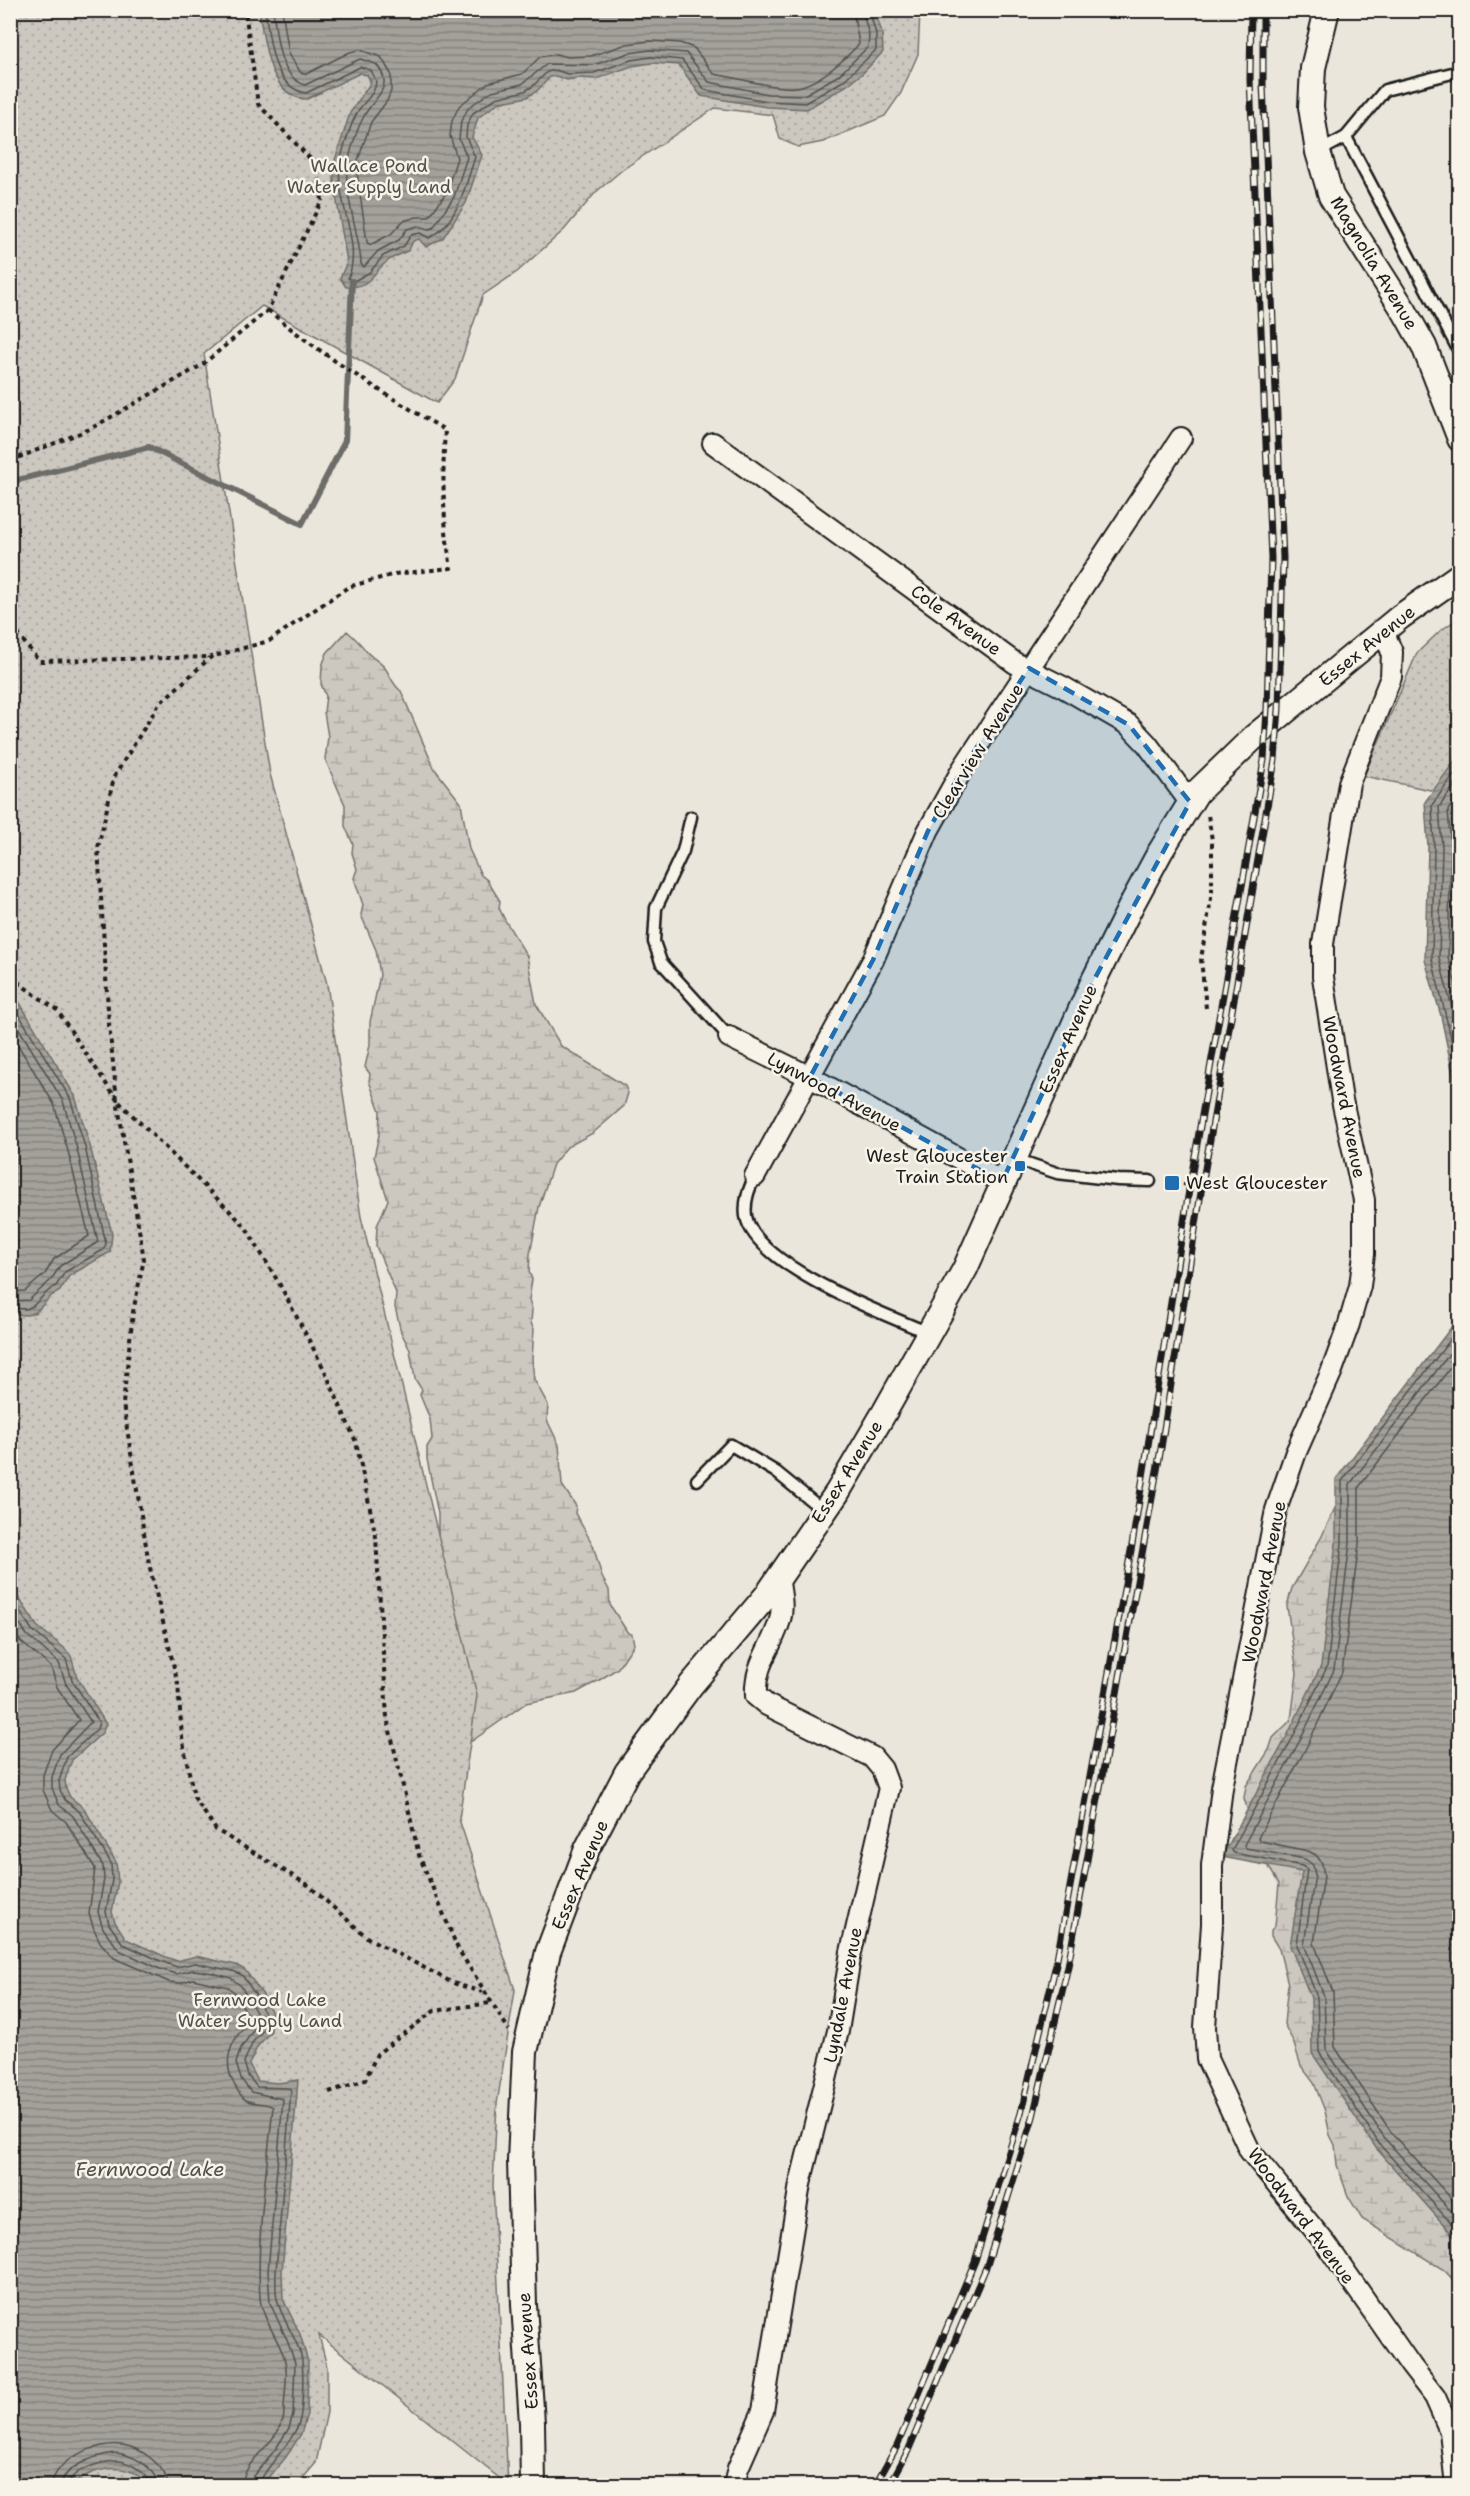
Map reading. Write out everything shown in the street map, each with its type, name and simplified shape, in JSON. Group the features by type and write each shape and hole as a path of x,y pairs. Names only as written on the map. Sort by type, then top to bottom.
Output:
{"street":[{"name":"Magnolia Avenue","path":"1327,10 1313,68 1311,107 1318,152 1331,196 1424,346 1460,439"},
{"name":"Clearview Avenue","path":"755,1176 873,960 928,831 963,768 1182,438"},
{"name":"Cole Avenue","path":"713,443 1015,663 1029,668 1129,725 1194,797"},
{"name":"Essex Avenue","path":"533,2486 520,2161 525,2052 548,1952 587,1849 627,1772 692,1684 767,1595 824,1511 884,1413 965,1269 1095,978 1160,852 1194,797 1254,737 1383,632 1460,575"},
{"name":"Woodward Avenue","path":"1383,632 1392,652 1391,678 1349,783 1323,944 1323,977 1342,1100 1364,1200 1364,1254 1360,1286 1331,1373 1296,1452 1276,1510 1222,1788 1212,1865 1212,1924 1206,2027 1208,2059 1250,2151 1326,2244 1435,2397 1450,2431 1456,2486"},
{"name":"Lynwood Avenue","path":"729,1037 810,1077 1002,1182"},
{"name":"Lyndale Avenue","path":"734,2486 738,2468 763,2411 800,2184 838,2031 851,1952 884,1818 889,1788 882,1769 872,1757 767,1705 756,1696 755,1679 781,1619 778,1577"}],"lane":[{"path":"1318,152 1347,137 1385,90 1460,71"},
{"path":"1347,137 1460,353"},
{"path":"692,817 683,851 656,908 654,942 661,962 729,1037"},
{"path":"1014,1158 1057,1173 1150,1181"},
{"path":"755,1176 746,1194 746,1217 765,1247 787,1264 848,1299 929,1333"},
{"path":"697,1480 731,1445 776,1472 824,1511"}],"path":[{"path":"10,461 90,429 202,364 268,310 322,200 317,166 258,104 245,10"},
{"path":"10,628 17,633 39,662 211,657 269,641 348,587 395,574 451,568 444,526 442,472 445,430 325,355 299,337 268,310"},
{"path":"211,657 159,704 114,777 98,848 109,1025 117,1100 144,1259 133,1312 123,1404 148,1563 178,1684 182,1737 194,1797 216,1830 308,1885 368,1938 453,1983 483,1992"},
{"path":"1194,797 1209,818 1212,840 1212,892 1201,959 1206,1008"},
{"path":"10,977 57,1011 117,1100 245,1226 280,1285 324,1369 356,1442 376,1537 387,1718 419,1855 458,1949 490,2003 525,2052"},
{"path":"1183,1184 1208,1186"},
{"path":"329,2092 365,2080 377,2054 434,2011 490,2003"}],"highlighted area":[{"path":"1029,668 1129,725 1190,802 1095,978 1002,1182 810,1077 873,960 928,831 963,768"}],"green space":[{"name":"Fernwood Lake Water Supply Land","path":"11,11 920,11 918,54 901,93 885,116 823,142 798,147 780,139 773,115 715,108 622,170 596,192 564,230 517,272 483,295 455,379 437,403 262,306 204,354 270,774 327,984 361,1217 477,1695 459,1819 515,1990 497,2104 493,2185 508,2485 319,2335 327,2367 327,2412 316,2463 297,2485 11,2486"},
{"path":"1459,618 1459,796 1364,776 1417,653 1440,631"},
{"path":"347,631 385,668 401,691 434,768 461,803 469,849 481,875 487,880 500,901 499,908 527,956 536,1004 561,1046 625,1086 628,1093 624,1106 593,1133 567,1147 553,1164 539,1207 530,1254 529,1272 532,1279 529,1300 532,1309 531,1323 534,1329 532,1359 534,1379 548,1405 547,1420 559,1445 562,1485 576,1506 575,1513 593,1545 602,1577 609,1590 610,1605 628,1633 632,1634 634,1644 618,1668 601,1679 576,1693 526,1703 462,1748 438,1540 438,1514 427,1459 427,1447 432,1439 430,1419 420,1395 422,1390 415,1379 410,1350 401,1332 395,1307 396,1293 376,1246 377,1226 388,1200 374,1157 379,1135 380,1111 369,1081 370,1074 365,1067 370,1045 370,1022 380,975 376,950 361,915 363,905 354,878 357,869 352,853 353,844 345,826 345,805 325,759 328,737 324,712 326,696 321,684 322,666 327,653"},
{"path":"1459,1379 1459,2286 1444,2270 1362,2219 1348,2196 1337,2165 1335,2145 1330,2135 1325,2111 1314,2083 1301,2066 1293,2041 1284,2024 1288,1984 1279,1949 1271,1936 1271,1930 1275,1926 1279,1884 1260,1852 1244,1798 1246,1786 1269,1750 1273,1738 1291,1720 1297,1673 1287,1606 1292,1588 1321,1538 1335,1508 1362,1483"}],"water":[{"path":"259,11 875,11 882,33 883,52 863,73 846,86 807,109 767,107 701,96 679,65 652,63 632,66 596,79 567,80 556,76 550,77 537,91 527,97 498,103 478,118 472,137 482,155 466,203 443,238 426,247 419,239 413,241 409,250 388,261 366,282 355,287 346,287 340,278 347,262 334,184 334,163 350,113 371,82 367,75 360,73 307,99 294,96 284,89 270,65"},
{"path":"1459,755 1459,1103 1441,1016 1425,960 1428,847 1425,802"},
{"path":"11,988 75,1096 112,1234 110,1252 69,1276 60,1291 51,1296 36,1312 27,1315 11,1314"},
{"path":"1459,1317 1459,2242 1376,2148 1312,2053 1311,1998 1290,1946 1302,1872 1222,1857 1287,1736 1321,1666 1336,1543 1336,1479"},
{"name":"Fernwood Lake","path":"10,1584 37,1626 71,1656 77,1677 106,1724 102,1733 72,1760 65,1780 70,1797 84,1808 116,1862 118,1882 112,1912 115,1922 126,1939 166,1957 177,1961 196,1956 236,1965 245,1970 263,1995 272,2013 271,2031 258,2046 249,2064 258,2081 278,2083 298,2080 282,2271 283,2299 300,2334 308,2362 307,2414 301,2434 263,2485 147,2485 141,2478 126,2470 109,2469 91,2473 68,2487 11,2485"}],"waterway":[{"path":"10,482 149,447 302,524 345,441 352,281"}],"railway":[{"path":"875,2486 897,2446 975,2261 1021,2113 1056,1964 1132,1545 1190,1184 1264,760 1271,558 1250,80 1251,10"},
{"path":"889,2486 908,2451 987,2265 1033,2117 1068,1966 1161,1448 1202,1186 1275,760 1279,709 1283,558 1263,84 1263,10"}],"place":[{"name":"West Gloucester Train Station","path":"1020,1166"},
{"name":"West Gloucester","path":"1172,1183"}],"park label":[{"name":"Wallace Pond Water Supply Land","path":"369,176"}]}
